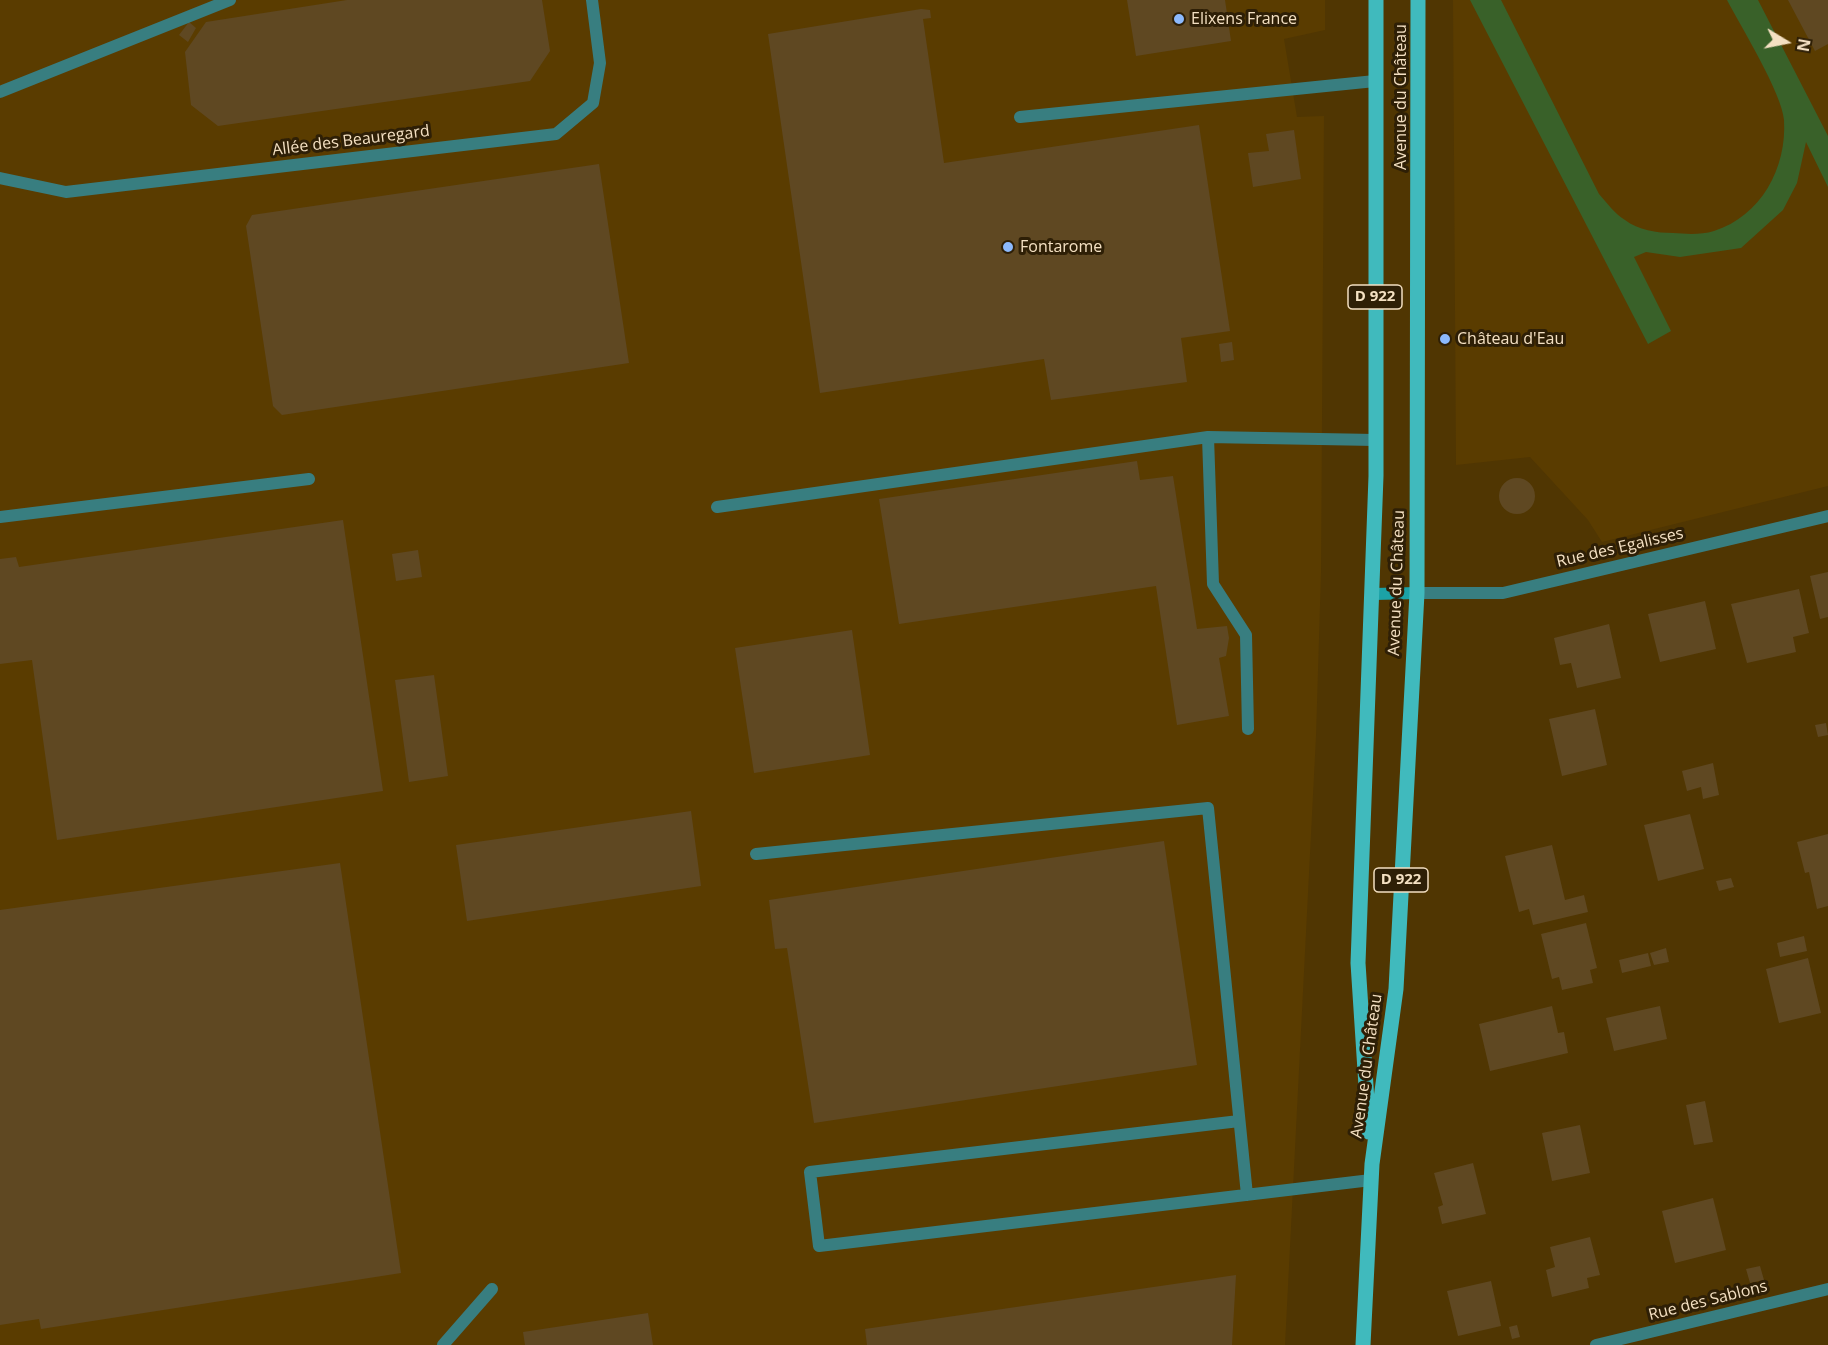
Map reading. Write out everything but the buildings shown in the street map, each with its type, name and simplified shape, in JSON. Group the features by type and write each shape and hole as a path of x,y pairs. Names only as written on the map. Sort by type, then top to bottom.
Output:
{"main road":[{"name":"Avenue du Château","path":"1372,1164 1358,963 1374,594 1376,0"},
{"name":"Avenue du Château","path":"1363,1345 1372,1164 1396,989 1417,593 1418,0"}],"street":[{"path":"0,92 230,0"},
{"name":"Allée des Beauregard","path":"0,178 66,192 556,134 593,103 600,63 592,0"},
{"path":"1020,117 1376,81"},
{"path":"717,507 1208,437 1375,440"},
{"path":"1208,437 1213,584 1246,635 1248,729"},
{"path":"0,517 309,479"},
{"name":"Rue des Egalisses","path":"1417,593 1503,593 1828,516"},
{"path":"1374,594 1417,593"},
{"path":"756,854 1208,808 1247,1195"},
{"path":"1239,1121 810,1172 819,1246 1371,1180"},
{"path":"443,1345 492,1289"},
{"name":"Rue des Sablons","path":"1596,1345 1828,1289"}],"shaded area":[{"path":"0,0 1325,0 1325,30 1284,39 1297,117 1324,116 1321,573 1316,736 1285,1345 0,1345"},
{"path":"1453,0 1828,0 1828,486 1602,542 1588,520 1530,457 1456,465"}],"green space":[{"path":"1470,0 1501,0 1599,194 1611,208 1625,220 1642,229 1694,234 1714,231 1731,224 1745,214 1768,188 1781,155 1784,138 1782,108 1769,77 1727,0 1758,0 1828,136 1828,187 1806,142 1797,183 1783,210 1741,248 1680,257 1646,252 1634,257 1671,331 1648,344"}],"place":[{"name":"Elixens France","path":"1179,19"},
{"name":"Fontarome","path":"1008,247"},
{"name":"Château d'Eau","path":"1445,339"}]}
